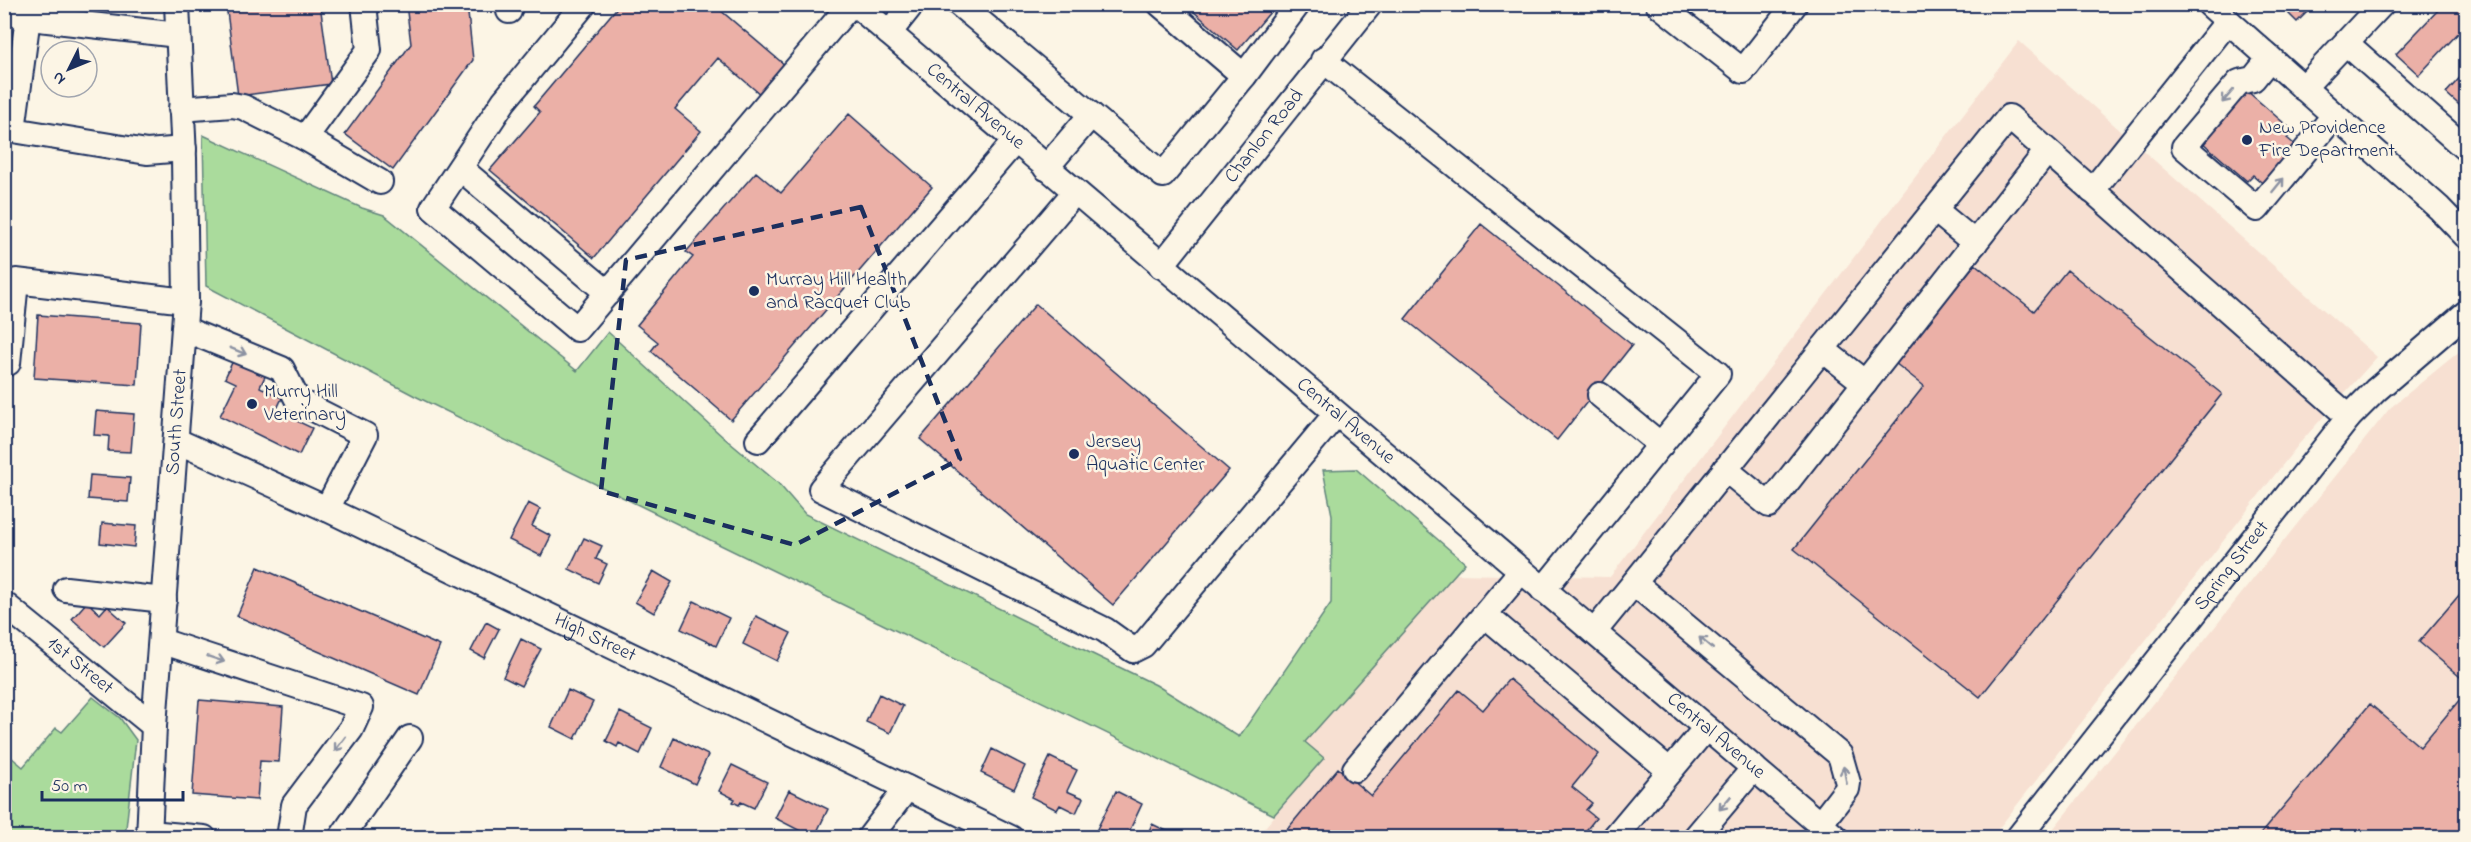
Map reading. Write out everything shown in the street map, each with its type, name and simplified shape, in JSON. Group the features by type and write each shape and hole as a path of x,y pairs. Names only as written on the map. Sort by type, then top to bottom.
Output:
{"street":[{"name":"South Street","path":"149,835 154,726 186,301 184,149 177,4"},
{"path":"305,138 369,50 364,4"},
{"path":"584,4 504,101 434,208 577,329 853,4"},
{"name":"Central Avenue","path":"853,4 1828,831"},
{"path":"888,33 912,4"},
{"path":"959,4 1163,175 1244,76 1298,4"},
{"path":"1160,4 1244,76"},
{"name":"Chanlon Road","path":"1161,266 1323,60 1370,4"},
{"path":"1658,4 1743,71 1795,4"},
{"path":"2303,88 2382,4"},
{"path":"2092,191 2216,9 2439,208 2466,237"},
{"path":"4,12 28,17 178,35"},
{"path":"28,17 12,130 147,152 184,149"},
{"path":"2346,42 2466,149"},
{"path":"2270,58 2253,79 2239,82 2184,147 2257,209 2334,116"},
{"path":"1323,60 1718,374 1544,591"},
{"path":"181,108 232,105 243,107 305,138 380,182"},
{"path":"1046,168 1091,115"},
{"path":"1594,633 2009,117 2349,417"},
{"path":"758,440 1015,141"},
{"path":"1725,470 1769,505 2047,151"},
{"path":"460,168 608,293"},
{"path":"1074,192 821,489 1105,630 1133,650 1143,645 1336,414"},
{"path":"1935,210 1975,243"},
{"path":"8,363 16,281 186,301"},
{"name":"Spring Street","path":"2018,837 2349,417 2376,390 2466,313"},
{"path":"184,329 282,369 298,401 365,435 327,509"},
{"path":"1822,349 1865,383"},
{"path":"1600,395 1661,445"},
{"name":"High Street","path":"177,441 327,509 907,788 983,832 1011,837"},
{"path":"1355,769 1521,571"},
{"path":"1634,583 1840,755 1848,783 1828,831"},
{"path":"66,589 164,600"},
{"name":"1st Street","path":"4,604 154,726"},
{"path":"1485,615 1670,771"},
{"path":"161,641 361,707 351,729 294,805 289,837"},
{"path":"1614,837 1706,728"},
{"path":"341,837 410,738"},
{"path":"1695,837 1754,768"},
{"path":"869,837 907,788"},
{"path":"149,835 204,837"}],"highlighted area":[{"path":"861,207 960,459 795,545 601,491 626,260"}],"shaded area":[{"path":"2019,41 2377,357 2299,444 1992,837 1256,838 1323,758 1304,742 1454,574 1610,577"},
{"path":"2466,346 2466,837 2046,838 2390,408"}],"green space":[{"path":"203,135 362,208 384,215 577,371 608,332 723,437 778,483 805,514 1156,685 1239,737 1331,603 1332,515 1323,470 1356,469 1465,563 1305,742 1324,758 1274,815 415,396 206,286"},
{"path":"93,697 120,718 136,740 125,837 5,837 5,752 23,767 56,728 62,732"}],"building":[{"path":"226,4 320,4 331,84 238,96"},
{"path":"406,4 467,4 473,60 393,170 345,134 411,44"},
{"path":"620,4 713,4 786,66 761,95 718,58 675,109 701,131 594,258 490,170 540,112 534,106"},
{"path":"1185,4 1277,4 1238,50"},
{"path":"2288,4 2309,4 2311,8 2297,22 2284,9"},
{"path":"2439,4 2466,4 2466,20 2461,26 2463,28 2419,75 2396,54 2440,8"},
{"path":"2466,71 2466,111 2446,93"},
{"name":"New Providence Fire Department","path":"2247,91 2293,131 2287,138 2301,150 2268,188 2253,175 2247,181 2202,142"},
{"name":"Murray Hill Health and Racquet Club","path":"849,114 932,187 731,420 651,351 658,342 637,325 693,257 686,252 756,172 781,193"},
{"path":"1481,224 1632,345 1557,440 1405,319"},
{"path":"1975,264 2034,311 2067,270 2222,394 1980,697 1794,549 1924,386 1895,363"},
{"name":"Jersey Aquatic Center","path":"1036,304 1229,470 1113,605 920,439"},
{"path":"38,315 141,323 137,385 34,378"},
{"name":"Murry Hill Veterinary","path":"236,354 268,370 260,387 282,398 276,411 312,428 299,455 220,416 236,383 225,378"},
{"path":"96,411 134,414 131,452 108,451 109,436 94,435"},
{"path":"90,475 130,478 128,502 88,499"},
{"path":"528,503 540,509 532,526 551,536 541,556 509,540"},
{"path":"102,523 136,526 134,547 100,543"},
{"path":"584,538 602,546 596,559 607,564 598,583 569,569"},
{"path":"258,567 440,646 419,695 237,616"},
{"path":"653,571 672,582 654,613 635,602"},
{"path":"2466,587 2466,682 2419,642"},
{"path":"694,601 729,618 716,646 681,629"},
{"path":"87,602 100,614 107,606 126,623 104,647 72,619"},
{"path":"756,616 791,633 777,661 743,644"},
{"path":"486,622 499,629 484,658 471,651"},
{"path":"521,639 541,649 521,686 503,677"},
{"path":"1509,679 1599,754 1572,787 1592,803 1586,810 1596,818 1580,838 1280,838 1338,768 1371,796 1459,690 1483,710"},
{"path":"568,690 593,702 575,739 551,727"},
{"path":"2466,692 2466,838 2257,838 2370,704 2420,747"},
{"path":"879,694 903,706 890,733 866,722"},
{"path":"199,700 283,707 279,762 260,761 257,800 192,795"},
{"path":"620,712 652,728 640,754 619,743 617,747 606,741"},
{"path":"674,738 708,755 695,784 661,767"},
{"path":"992,749 1025,766 1014,789 981,773"},
{"path":"1050,757 1077,770 1067,791 1083,798 1076,813 1060,805 1057,810 1031,797"},
{"path":"732,765 767,782 754,808 741,802 739,805 733,802 735,799 719,791"},
{"path":"789,790 828,809 814,838 775,818"},
{"path":"1116,791 1142,804 1126,838 1116,838 1097,829"},
{"path":"1152,824 1181,838 1146,838"}],"place":[{"name":"New Providence Fire Department","path":"2247,140"},
{"name":"Murray Hill Health and Racquet Club","path":"754,291"},
{"name":"Murry Hill Veterinary","path":"252,404"},
{"name":"Jersey Aquatic Center","path":"1074,454"}]}
